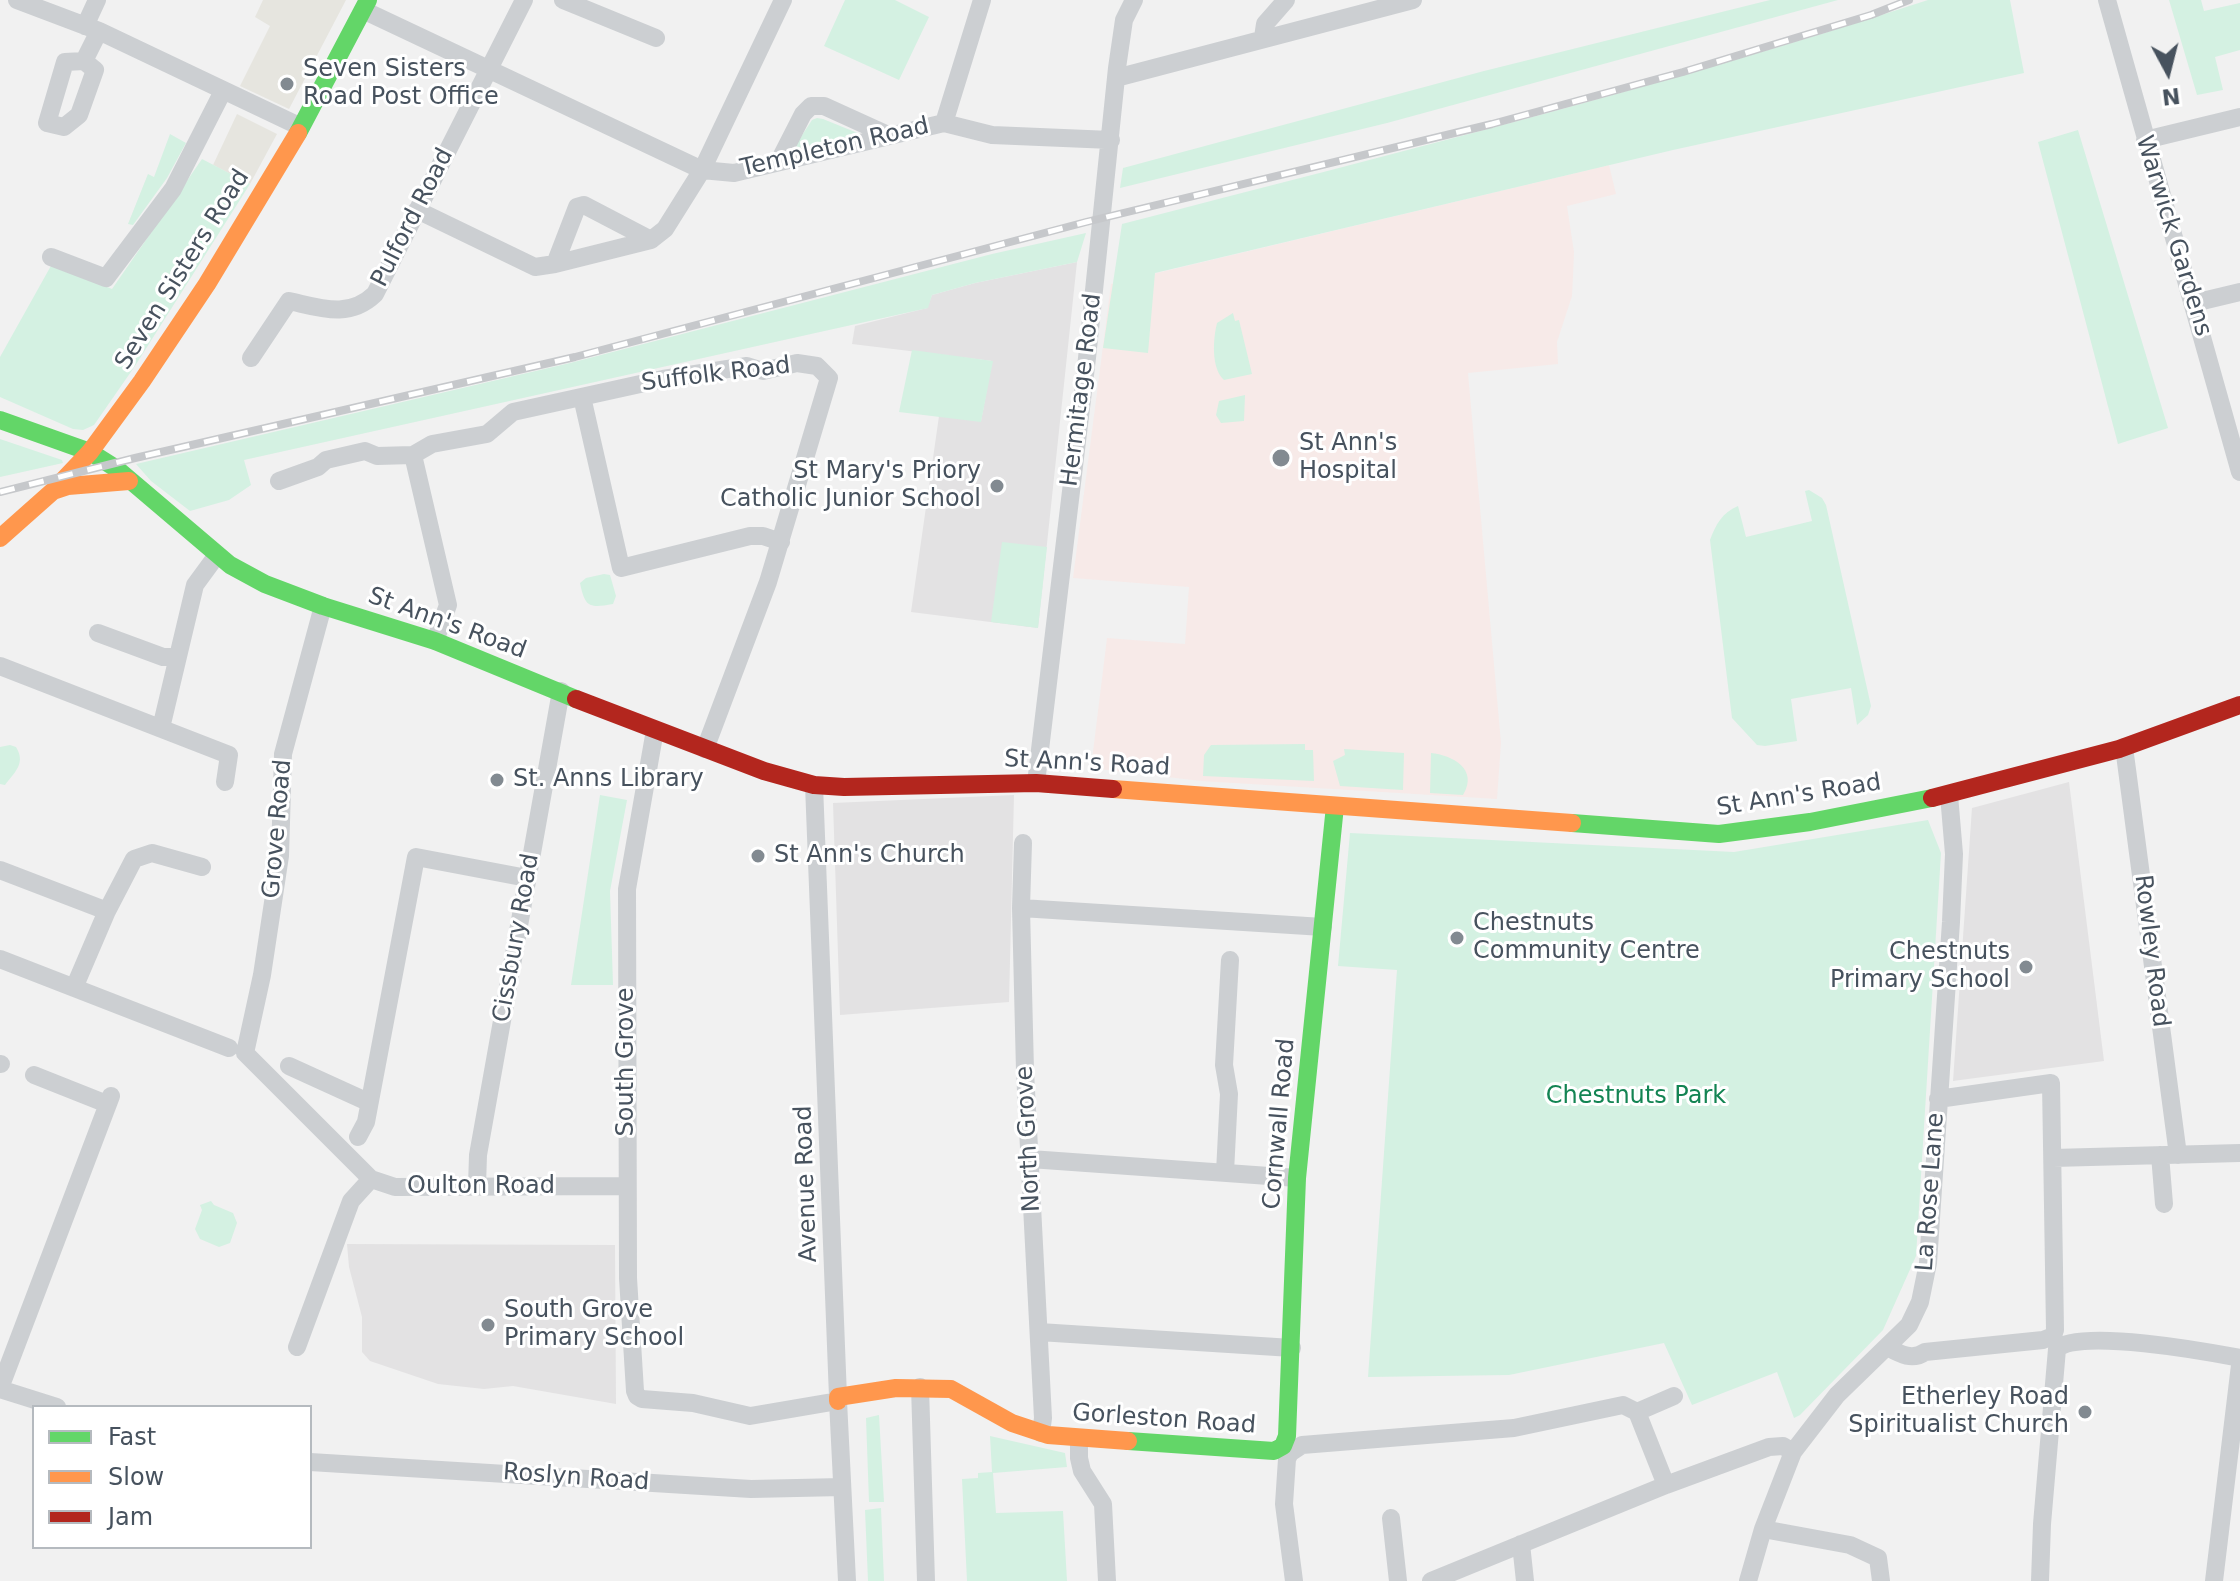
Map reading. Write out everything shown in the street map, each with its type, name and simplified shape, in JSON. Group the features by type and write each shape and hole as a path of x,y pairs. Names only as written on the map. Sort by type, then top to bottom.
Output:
{"main road":[{"name":"Seven Sisters Road","path":"0,538 53,491 90,452 142,381 207,284 301,127 365,5"},
{"name":"St Ann's Road","path":"0,420 90,452 117,469 217,555 265,584 323,606 435,641 705,749 814,785 1036,783 1719,834 1816,821 1949,795 2124,747 2240,705"},
{"path":"53,491 68,486 129,481"},
{"name":"Cornwall Road","path":"1286,1449 1297,1178 1335,806"},
{"name":"Gorleston Road","path":"838,1399 920,1387 951,1389 1012,1423 1041,1433 1274,1451 1286,1449"}],"street":[{"path":"17,0 92,28 301,127"},
{"path":"84,61 97,0"},
{"name":"Pulford Road","path":"251,358 289,301 343,310 363,305 375,294 524,0"},
{"path":"563,0 656,38"},
{"path":"417,210 535,267 651,240 665,229 702,170 783,0"},
{"path":"944,123 982,0"},
{"name":"Hermitage Road","path":"1036,783 1116,78 1124,20 1134,0"},
{"path":"1263,37 1265,24 1286,0"},
{"path":"1116,78 1413,0"},
{"name":"Warwick Gardens","path":"2107,0 2240,469"},
{"path":"365,5 489,69 702,170"},
{"path":"51,257 106,278 173,189 223,91"},
{"path":"779,161 803,114 811,106 824,106 890,136"},
{"path":"2145,140 2240,117"},
{"name":"Templeton Road","path":"702,170 734,173 944,123 992,135 1111,140"},
{"path":"555,264 577,207 584,205 651,240"},
{"path":"2194,303 2240,292"},
{"name":"Suffolk Road","path":"279,481 318,467 326,460 365,451 377,456 413,455 432,444 487,434 513,412 663,379 747,366 763,371 797,363 817,366 829,378 781,542 705,749"},
{"path":"582,397 621,568 750,536 763,536 781,542"},
{"path":"413,455 448,605 435,641"},
{"path":"161,728 195,585 217,555"},
{"name":"Grove Road","path":"237,1050 262,975 280,856 283,754 323,606"},
{"path":"98,633 163,657 177,657"},
{"path":"0,666 229,755 225,782"},
{"name":"Cissbury Road","path":"477,1186 478,1155 561,691"},
{"name":"South Grove","path":"655,730 627,889 627,1209 629,1308 637,1396 693,1403 750,1416 838,1399"},
{"name":"Rowley Road","path":"2124,747 2169,1155 2164,1204"},
{"name":"Avenue Road","path":"814,785 847,1581"},
{"name":"La Rose Lane","path":"1748,1581 1763,1529 1793,1452 1837,1395 1909,1325 1920,1302 1928,1263 1954,854 1949,795"},
{"name":"North Grove","path":"1023,843 1021,908 1043,1418 1041,1433"},
{"path":"74,988 107,911 134,859 152,853 202,867"},
{"path":"358,1137 366,1122 416,857 527,878"},
{"path":"0,870 107,911"},
{"path":"1021,908 1323,927"},
{"path":"0,959 237,1050 371,1179 351,1201 297,1347"},
{"path":"1225,1172 1229,1094 1224,1065 1230,960"},
{"path":"289,1066 368,1102"},
{"path":"34,1075 109,1100 0,1388 51,1405"},
{"path":"1938,1099 2051,1083 2058,1340 2040,1581"},
{"path":"2053,1158 2240,1153"},
{"path":"1030,1159 1297,1178"},
{"name":"Oulton Road","path":"371,1179 395,1187 627,1186"},
{"path":"1909,1325 1925,1352"},
{"path":"1039,1332 1292,1348"},
{"path":"1887,1347 1905,1356 1916,1356 1925,1352 2043,1340 2078,1340 2153,1344 2240,1358"},
{"path":"2214,1581 2240,1365"},
{"path":"920,1387 926,1581"},
{"path":"1637,1412 1674,1396"},
{"path":"1286,1449 1308,1444 1514,1428 1623,1405 1637,1412 1666,1485"},
{"path":"1079,1438 1082,1471 1103,1504 1107,1581"},
{"path":"1431,1581 1666,1485 1769,1447 1783,1446 1793,1452"},
{"name":"Cornwall Road","path":"1286,1449 1284,1504 1294,1581"},
{"name":"Roslyn Road","path":"312,1462 751,1489 842,1487"},
{"path":"1391,1518 1398,1581"},
{"path":"1763,1529 1850,1545 1878,1558 1881,1581"},
{"path":"1521,1544 1525,1581"}],"shaded area":[{"path":"263,0 346,0 289,109 240,86 270,26 255,17"},
{"path":"237,114 277,134 250,184 213,165"},
{"name":"St Ann's Hospital","path":"1609,165 1616,194 1567,206 1574,252 1572,296 1557,342 1558,364 1468,373 1501,743 1497,799 1201,781 1091,768 1107,638 1185,644 1189,587 1073,578 1111,284"},
{"path":"1077,262 1038,628 911,612 939,416 981,421 992,361 852,344 855,326 927,308 932,295"},
{"name":"Chestnuts Primary School","path":"2069,782 2104,1061 1953,1081 1972,808"},
{"path":"1014,795 1009,1002 840,1015 833,803"},
{"name":"South Grove Primary School","path":"347,1244 615,1245 616,1404 513,1386 484,1389 438,1384 370,1361 362,1352 362,1317 349,1267"}],"green space":[{"path":"845,0 895,0 929,17 899,80 824,46"},
{"path":"1770,0 1838,0 1387,123 1120,188 1123,168 1484,71"},
{"path":"1928,0 2010,0 2024,73 1673,150 1155,273 1148,353 1103,348 1122,224 1628,91"},
{"path":"2169,0 2201,0 2204,11 2240,3 2240,50 2215,57 2223,90 2197,95"},
{"path":"817,118 860,134 793,149 812,120"},
{"path":"2078,130 2168,428 2118,444 2038,142"},
{"path":"170,134 186,143 167,178 133,225 128,224 148,174 154,177"},
{"path":"202,159 250,184 94,425 83,430 73,429 0,397 0,357 52,264 112,289"},
{"path":"1086,233 1077,262 932,295 928,308 244,460 251,485 229,500 190,511 151,481 136,464 570,363 992,254"},
{"path":"1233,313 1235,321 1239,320 1252,374 1224,380 1215,361 1215,337 1217,323"},
{"path":"912,350 993,361 981,422 899,412"},
{"path":"1245,395 1244,421 1221,423 1216,415 1219,401"},
{"path":"0,439 62,460 63,463 0,477"},
{"path":"1809,490 1822,498 1826,505 1871,706 1868,715 1857,725 1851,688 1791,699 1797,741 1757,745 1732,718 1710,540 1720,520 1738,506 1746,537 1812,521 1805,491"},
{"path":"1002,542 1047,547 1038,628 991,622"},
{"path":"610,575 616,596 613,604 594,606 587,602 580,583 586,578"},
{"path":"1305,744 1305,750 1313,750 1314,781 1203,776 1204,755 1211,745"},
{"path":"0,747 16,747 20,763 5,785 0,784"},
{"path":"1344,749 1404,753 1403,790 1340,786 1333,761 1345,755"},
{"path":"1431,753 1455,760 1461,765 1468,778 1463,795 1430,793"},
{"path":"600,795 627,800 610,891 613,985 571,985"},
{"name":"Chestnuts Park","path":"1928,820 1941,853 1916,1256 1883,1330 1800,1415 1794,1418 1777,1372 1692,1405 1664,1343 1509,1375 1368,1377 1397,970 1338,966 1350,833 1734,852"},
{"path":"211,1201 233,1213 237,1223 230,1243 219,1247 200,1239 195,1229 202,1210 200,1205"},
{"path":"879,1415 884,1502 869,1502 866,1418"},
{"path":"990,1436 1065,1453 1067,1467 993,1473 996,1513 1063,1511 1067,1581 967,1581 962,1479 978,1478 978,1473 992,1472"},
{"path":"881,1508 884,1581 868,1581 865,1510"}],"railway":[{"path":"0,492 575,357 1086,222 1492,124 1683,72 1871,15 1909,0"}],"traffic: fast":[{"path":"298,133 368,0"},
{"path":"0,420 90,452 117,469 230,565 265,584 323,606 435,641 576,699"},
{"path":"1572,823 1719,834 1810,822 1932,798"},
{"path":"1128,1441 1274,1451 1283,1446 1287,1436 1297,1178 1335,806"}],"traffic: slow":[{"path":"0,538 53,491 90,452 207,284 298,133"},
{"path":"53,491 68,486 129,481"},
{"path":"1113,789 1572,823"},
{"path":"838,1401 838,1397 896,1388 951,1389 1012,1423 1048,1435 1128,1441"}],"traffic: jam":[{"path":"576,699 764,771 814,785 1036,783 1113,789"},
{"path":"1932,798 2119,749 2240,705"}],"place":[{"name":"Seven Sisters Road Post Office","path":"287,84"},
{"name":"St Ann's Hospital","path":"1281,458"},
{"name":"St Mary's Priory Catholic Junior School","path":"997,486"},
{"name":"St. Anns Library","path":"497,780"},
{"name":"St Ann's Church","path":"758,856"},
{"name":"Chestnuts Community Centre","path":"1457,938"},
{"name":"Chestnuts Primary School","path":"2026,967"},
{"name":"South Grove Primary School","path":"488,1325"},
{"name":"Etherley Road Spiritualist Church","path":"2085,1412"}]}
